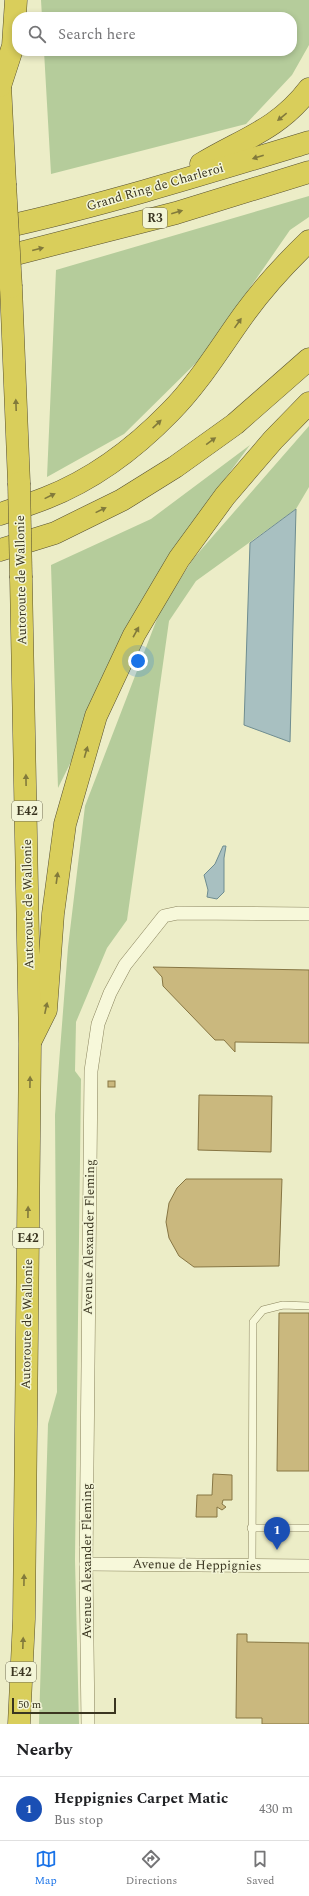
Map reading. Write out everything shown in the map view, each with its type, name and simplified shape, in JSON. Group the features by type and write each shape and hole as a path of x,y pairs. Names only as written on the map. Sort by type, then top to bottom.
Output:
{"highway":[{"path":"15,12 16,0"},
{"path":"0,85 12,49"},
{"name":"Autoroute de Wallonie","path":"0,85 11,287 19,483 30,1043 24,1619 19,1724"},
{"path":"168,184 274,124 288,112 309,89"},
{"name":"Grand Ring de Charleroi","path":"0,228 59,215 309,142"},
{"name":"R3","path":"0,258 176,212 309,172"},
{"path":"0,514 47,498 95,473 137,443 171,412 206,369 250,306 281,268 309,241"},
{"path":"0,550 55,533 122,500 175,467 235,424 309,359"},
{"path":"30,1043 46,1010 53,914 65,824 96,716 134,635 179,559 226,496 273,440 309,403"}],"street":[{"name":"Avenue Alexander Fleming","path":"88,1724 86,1564 91,1070 98,1024 110,993 125,965 164,916 178,913 309,914"},
{"name":"Avenue de Heppignies","path":"86,1564 309,1566"}],"lane":[{"path":"252,1565 251,1528 254,1322 263,1310 283,1305 309,1306"},
{"path":"251,1528 309,1528"}],"green space":[{"path":"41,0 309,0 309,45 292,75 246,124 51,174 44,56 297,56 297,12 42,12"},
{"path":"309,196 309,217 290,230 202,357 124,434 47,477 56,270"},
{"path":"309,426 309,487 296,509 196,581 169,621 127,920 107,948 76,1022 75,1071 81,1079 75,1560 79,1724 39,1724 48,1424 57,1392 55,1115 68,947 85,806 160,611 193,559"},
{"path":"250,445 184,534 58,788 51,565 151,519"}],"water":[{"path":"296,509 290,742 244,725 250,543"},
{"path":"223,846 226,846 224,858 224,892 217,899 207,897 208,890 204,875 215,864"}],"building":[{"path":"153,967 309,970 309,1043 235,1042 235,1052 224,1040 215,1040 163,986 162,977"},
{"path":"108,1081 115,1081 115,1087 108,1087"},
{"path":"199,1095 272,1096 271,1152 198,1150"},
{"path":"186,1179 282,1179 279,1266 194,1267 179,1256 169,1238 166,1222 169,1203 177,1188"},
{"path":"279,1313 309,1313 309,1471 277,1471"},
{"path":"213,1474 232,1475 232,1500 223,1500 222,1504 226,1507 222,1510 217,1507 217,1517 196,1517 197,1495 212,1495"},
{"path":"237,1634 247,1634 247,1642 309,1643 309,1724 262,1724 262,1718 236,1718"}],"place":[{"name":"Heppignies Carpet Matic","path":"277,1550"}]}
